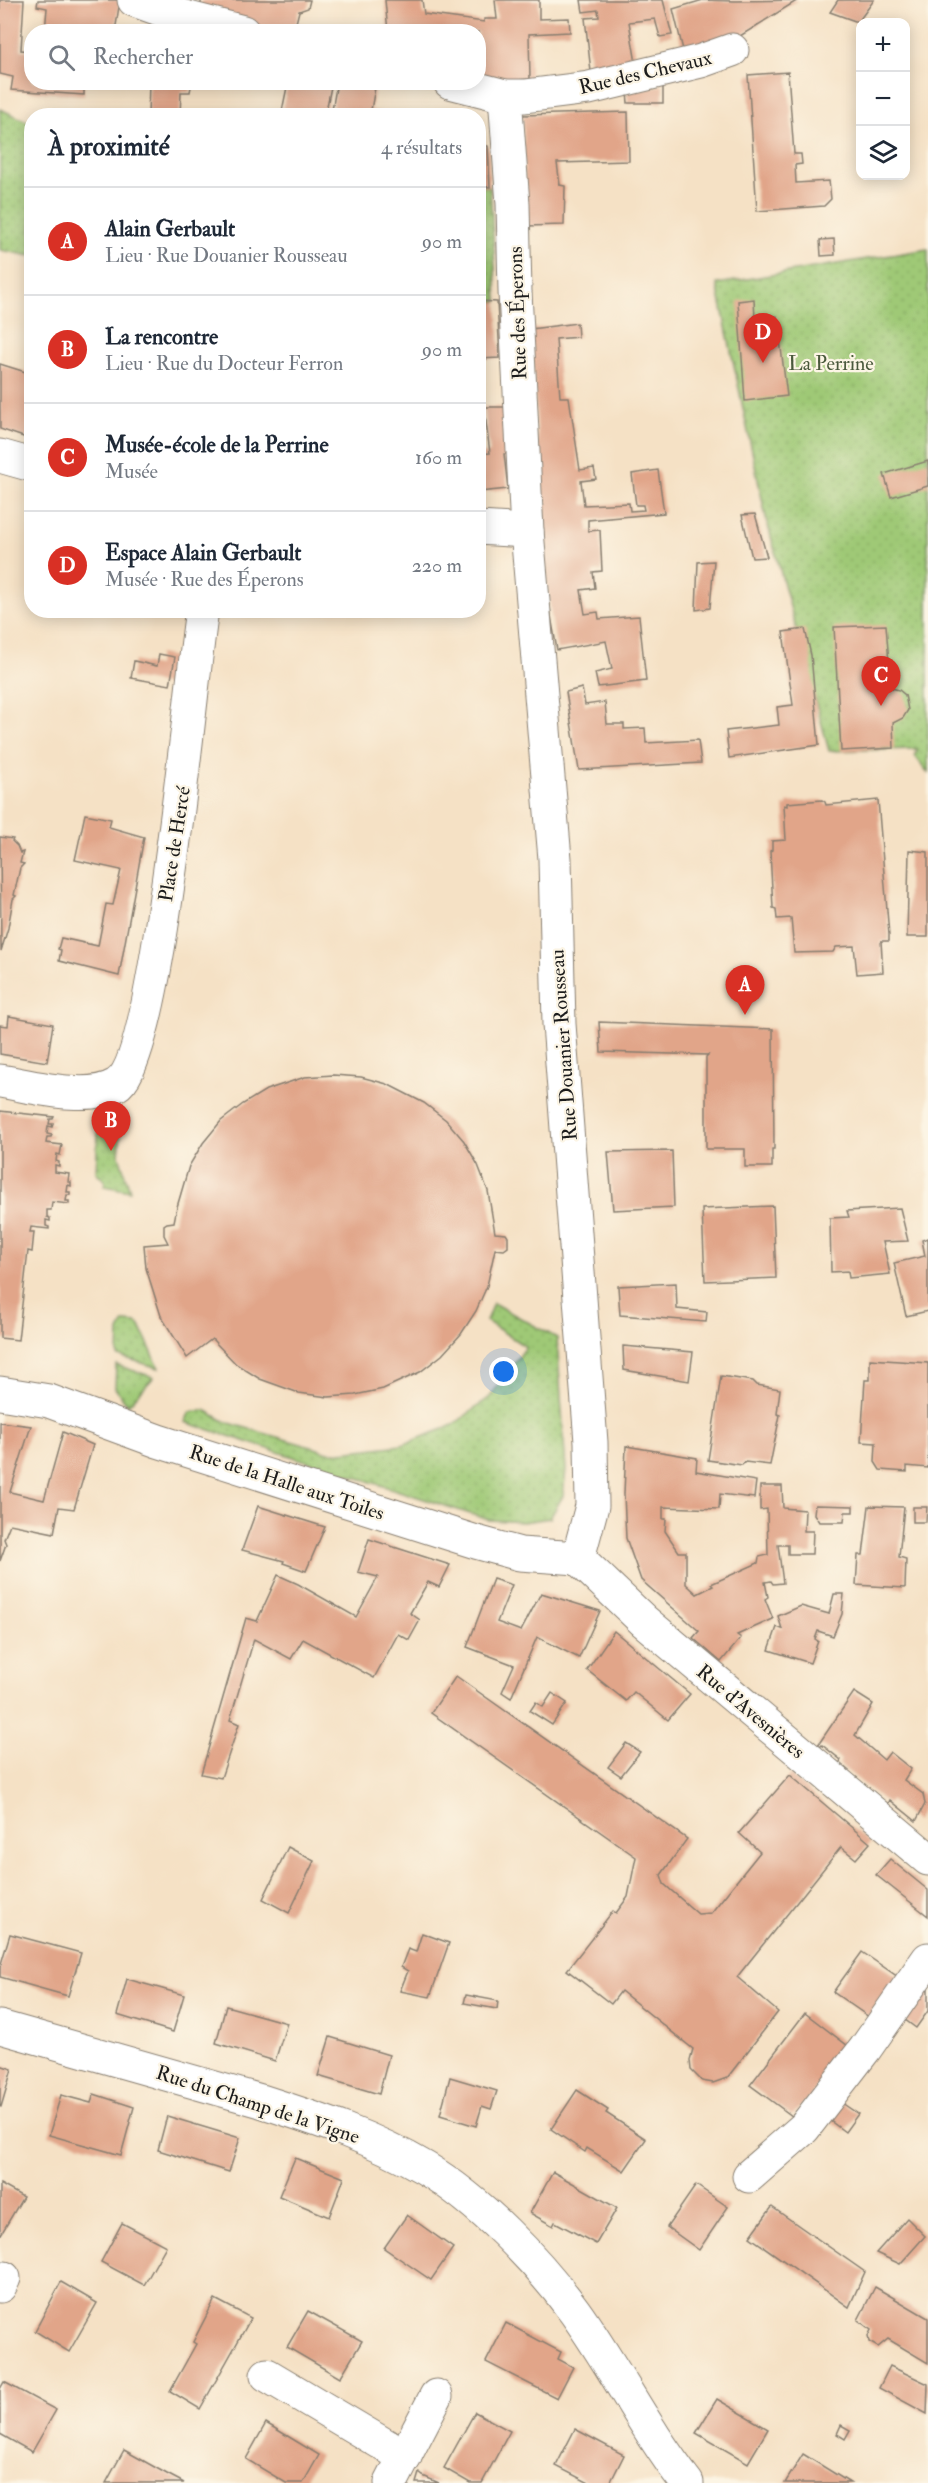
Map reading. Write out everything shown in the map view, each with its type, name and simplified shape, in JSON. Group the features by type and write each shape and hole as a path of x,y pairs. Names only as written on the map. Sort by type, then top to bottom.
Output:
{"street":[{"path":"134,0 173,14 212,24"},
{"name":"Rue des Chevaux","path":"481,90 505,96 525,96 589,88 701,61 732,50"},
{"name":"Rue des Éperons","path":"505,96 513,204 527,531"},
{"path":"0,456 24,463"},
{"path":"486,528 527,531"},
{"name":"Rue Douanier Rousseau","path":"527,531 555,859 559,1024 591,1442 592,1506 578,1558"},
{"name":"Place de Hercé","path":"0,1081 70,1092 91,1092 117,1085 127,1074 148,1005 182,793 201,618"},
{"name":"Rue de la Halle aux Toiles","path":"0,1393 49,1401 158,1441 476,1542 520,1554 578,1558"},
{"name":"Rue d'Avesnières","path":"578,1558 644,1621 928,1859"},
{"path":"749,2176 804,2128 865,2049 928,1959"},
{"name":"Rue du Champ de la Vigne","path":"0,2026 302,2114 376,2143 424,2167 451,2184 505,2234 556,2288 591,2336 662,2450 687,2483"},
{"path":"267,2375 398,2470 436,2396"}],"green space":[{"path":"0,109 24,120 24,255 0,250"},
{"path":"486,187 490,187 497,302 486,301"},
{"name":"La Perrine","path":"928,249 928,773 915,756 918,749 829,751 766,518 717,284"},
{"path":"99,1114 122,1118 119,1155 130,1191 104,1186 105,1181 96,1172"},
{"path":"493,1303 557,1338 566,1470 563,1496 550,1518 523,1522 489,1520 185,1422 190,1412 205,1410 226,1422 332,1453 402,1445 453,1425 490,1397 526,1347 486,1321"},
{"path":"124,1322 137,1323 140,1326 159,1368 118,1356 119,1331"},
{"path":"116,1365 154,1377 128,1405 115,1388"}],"building":[{"path":"0,0 24,0 21,50 24,50 24,90 84,90 84,95 11,90 13,77 0,74"},
{"path":"38,0 120,0 116,24 46,24 47,8 37,6"},
{"path":"201,0 310,0 308,8 299,11 296,23 300,24 243,24 201,13"},
{"path":"385,0 422,0 424,14 484,22 484,19 497,19 495,0 539,0 539,19 569,18 570,32 529,34 530,79 486,82 486,24 387,24"},
{"path":"581,0 663,0 672,35 660,37 655,19 629,22 636,63 591,72 585,18 599,17 598,10 583,12"},
{"path":"703,0 798,0 740,36 683,50 673,9"},
{"path":"838,0 874,0 861,18 856,18 856,21 830,12"},
{"path":"151,19 167,24 151,24"},
{"path":"788,72 794,154 801,154 802,164 795,165 796,183 829,181 831,199 824,206 757,211 748,75"},
{"path":"663,85 663,103 628,103 627,92"},
{"path":"149,90 190,90 190,92 181,92 180,108 148,108"},
{"path":"286,90 330,90 327,108 283,108"},
{"path":"336,90 375,90 371,108 332,108"},
{"path":"628,112 629,161 557,163 560,185 565,186 564,225 526,226 523,115"},
{"path":"486,146 488,146 490,187 486,187"},
{"path":"834,239 835,255 821,256 820,240"},
{"path":"754,299 755,319 777,316 787,396 745,401 738,301"},
{"path":"486,301 497,302 500,358 486,359"},
{"path":"577,323 578,337 556,339 560,397 569,397 580,470 594,468 596,479 581,481 584,505 629,503 630,511 644,510 643,505 636,505 632,474 658,470 664,513 588,520 588,531 600,530 602,571 593,572 595,588 581,590 585,614 598,612 599,619 639,616 646,681 598,687 595,673 612,669 606,641 557,650 546,577 531,329"},
{"path":"0,364 24,372 24,437 0,429"},
{"path":"486,407 507,407 512,454 504,454 508,489 486,491 486,453 490,453"},
{"path":"928,461 928,486 891,497 884,474"},
{"path":"755,514 767,557 752,558 742,515"},
{"path":"714,561 710,608 696,610 698,562"},
{"path":"886,625 891,688 905,695 908,710 903,718 893,723 894,748 841,751 834,627"},
{"path":"805,629 811,655 819,745 729,758 726,731 779,725 777,707 793,705 783,632"},
{"path":"159,654 175,657 170,685 131,678 134,661 157,666"},
{"path":"582,688 585,705 605,702 607,724 624,724 624,729 645,728 646,743 698,740 701,763 579,770 566,692"},
{"path":"822,800 826,805 878,800 889,935 889,941 881,941 883,972 857,974 854,946 836,947 833,952 794,953 791,918 777,919 776,909 773,908 770,851 772,841 786,840 784,805"},
{"path":"85,814 111,819 109,827 144,837 119,976 59,961 61,950 58,949 61,938 98,946 106,904 113,905 121,870 75,860"},
{"path":"0,837 13,839 20,853 23,852 20,863 24,864 20,868 14,895 16,896 13,899 1,951"},
{"path":"909,850 928,852 928,937 907,937"},
{"path":"9,1016 53,1024 47,1062 0,1054 0,1025 8,1026"},
{"path":"599,1022 773,1029 774,1149 772,1149 772,1167 745,1167 745,1149 706,1149 706,1057 708,1055 601,1052"},
{"path":"333,1075 361,1077 387,1084 424,1103 446,1120 464,1141 478,1165 488,1191 495,1233 506,1234 508,1247 504,1250 495,1249 487,1286 476,1311 461,1334 442,1355 420,1372 383,1389 355,1395 328,1397 299,1393 260,1379 236,1364 212,1339 187,1358 161,1316 146,1268 144,1245 168,1243 164,1235 164,1225 174,1222 189,1166 203,1143 221,1121 266,1090 305,1077"},
{"path":"0,1111 54,1117 50,1119 49,1124 53,1124 52,1127 48,1126 47,1134 52,1135 47,1137 46,1143 62,1145 60,1155 57,1154 56,1161 59,1162 59,1166 55,1165 55,1172 69,1174 68,1182 71,1182 67,1192 70,1192 70,1195 67,1195 66,1201 69,1201 69,1204 52,1202 51,1210 47,1210 47,1217 50,1221 46,1220 46,1226 49,1229 31,1227 30,1232 34,1232 32,1252 28,1251 18,1340 0,1338"},
{"path":"672,1151 674,1207 613,1210 608,1152"},
{"path":"773,1206 776,1278 705,1281 702,1209"},
{"path":"900,1208 908,1241 883,1242 890,1274 849,1278 848,1271 831,1272 830,1218 849,1217 847,1211"},
{"path":"928,1238 928,1311 906,1316 894,1263 925,1256 922,1240"},
{"path":"676,1283 677,1309 707,1312 706,1322 620,1315 618,1286"},
{"path":"623,1346 693,1352 689,1381 624,1370"},
{"path":"870,1359 928,1363 928,1468 907,1466 907,1472 880,1470 875,1462 876,1443 861,1442 865,1380 870,1380"},
{"path":"721,1376 753,1381 757,1385 780,1389 777,1414 780,1415 770,1465 745,1462 742,1465 708,1460"},
{"path":"0,1422 31,1426 10,1492 44,1500 63,1432 93,1445 74,1509 59,1507 54,1533 10,1524 4,1539 6,1544 0,1561"},
{"path":"626,1446 697,1458 696,1471 756,1481 754,1498 720,1494 719,1509 663,1507 663,1519 666,1519 665,1531 679,1552 686,1552 686,1584 697,1594 713,1586 711,1584 758,1563 759,1557 768,1555 767,1509 760,1510 760,1486 782,1486 783,1508 805,1510 804,1531 813,1531 812,1554 788,1554 788,1545 778,1545 783,1583 765,1582 768,1597 765,1599 773,1619 737,1635 741,1638 721,1662 693,1638 699,1631 641,1580 626,1538 624,1494"},
{"path":"815,1505 853,1506 853,1512 845,1512 844,1522 819,1522 814,1514"},
{"path":"258,1506 325,1527 306,1571 283,1563 284,1561 242,1550"},
{"path":"869,1506 904,1507 899,1557 906,1559 905,1588 856,1585 858,1555 863,1555"},
{"path":"913,1507 927,1507 926,1522 913,1522"},
{"path":"369,1539 450,1565 439,1587 428,1582 410,1613 420,1620 409,1640 398,1634 374,1678 303,1639 291,1659 254,1639 230,1720 239,1724 221,1778 201,1774 246,1618 257,1621 278,1575 356,1617 378,1577 358,1572"},
{"path":"493,1579 512,1585 497,1622 521,1631 541,1593 600,1611 579,1658 537,1637 511,1698 502,1692 514,1665 467,1647"},
{"path":"834,1594 844,1594 842,1614 833,1636 818,1631 815,1639 818,1641 810,1663 769,1650 777,1627 782,1629 778,1616 801,1606 829,1614"},
{"path":"614,1631 690,1694 668,1720 634,1692 626,1701 587,1670"},
{"path":"456,1676 687,1839 661,1875 664,1884 698,1914 711,1913 760,1852 739,1833 790,1775 870,1843 856,1859 841,1847 737,1977 778,2012 727,2078 713,2083 702,2081 691,2070 690,2060 693,2049 621,1991 611,2004 567,1970 613,1911 616,1913 628,1897 636,1857 431,1713"},
{"path":"854,1692 873,1704 855,1735 884,1760 890,1752 911,1769 904,1780 923,1794 925,1804 916,1821 890,1800 888,1804 839,1764 841,1760 822,1745 820,1747 818,1745"},
{"path":"552,1693 567,1703 552,1725 530,1711 536,1702 543,1707"},
{"path":"626,1743 640,1752 621,1776 608,1767"},
{"path":"288,1847 314,1861 289,1913 263,1899"},
{"path":"890,1859 928,1890 928,1916 876,1875"},
{"path":"422,1933 449,1943 430,1997 400,1991 408,1971 401,1967 408,1949 416,1952"},
{"path":"10,1934 81,1953 68,1996 0,1977 0,1967"},
{"path":"862,1952 898,1977 869,2017 833,1992"},
{"path":"127,1979 184,1995 173,2032 117,2015"},
{"path":"928,1986 928,2011 916,2028 904,2019"},
{"path":"466,1995 498,2001 497,2009 464,2003"},
{"path":"226,2006 287,2023 275,2061 216,2043"},
{"path":"805,2013 848,2046 809,2098 792,2116 750,2085"},
{"path":"330,2037 389,2055 379,2094 318,2076"},
{"path":"0,2065 12,2069 1,2107 0,2107"},
{"path":"450,2077 497,2091 491,2109 482,2106 476,2126 440,2115"},
{"path":"577,2090 608,2110 606,2113 646,2139 624,2171 587,2148 585,2152 551,2129"},
{"path":"94,2094 134,2107 121,2155 49,2135 61,2095 91,2103"},
{"path":"842,2103 858,2114 845,2132 829,2120"},
{"path":"167,2116 240,2138 229,2172 158,2150"},
{"path":"295,2158 344,2178 329,2217 279,2196"},
{"path":"553,2172 617,2208 596,2244 555,2222 553,2226 530,2213"},
{"path":"0,2184 23,2197 0,2236"},
{"path":"696,2185 728,2207 699,2250 667,2227"},
{"path":"772,2207 865,2272 849,2307 750,2237"},
{"path":"407,2215 453,2248 431,2280 384,2248"},
{"path":"907,2218 925,2236 900,2264 876,2253"},
{"path":"122,2223 166,2246 144,2285 101,2262"},
{"path":"61,2282 97,2303 69,2352 35,2331"},
{"path":"875,2287 928,2318 928,2363 888,2339 878,2347 869,2342 868,2336 871,2330 858,2320"},
{"path":"215,2299 251,2318 200,2409 170,2391 196,2344 193,2342"},
{"path":"308,2311 362,2341 340,2378 287,2347"},
{"path":"506,2323 561,2352 558,2359 573,2367 557,2398 486,2362"},
{"path":"890,2366 928,2384 927,2414 879,2388"},
{"path":"4,2382 56,2410 32,2452 0,2434 0,2389"},
{"path":"717,2399 768,2429 748,2463 696,2433"},
{"path":"475,2412 510,2431 482,2483 470,2483 444,2468"},
{"path":"266,2423 319,2455 303,2483 286,2483 246,2459"},
{"path":"841,2425 850,2430 845,2439 837,2434"},
{"path":"575,2429 624,2455 610,2483 589,2483 556,2466"},
{"path":"124,2450 167,2474 184,2483 106,2483"},
{"path":"803,2454 850,2483 785,2483"},
{"path":"419,2473 423,2476 439,2483 416,2483"}],"place":[{"name":"Espace Alain Gerbault","path":"763,363"},
{"name":"Musée-école de la Perrine","path":"881,706"},
{"name":"Alain Gerbault","path":"745,1015"},
{"name":"La rencontre","path":"111,1151"}]}
